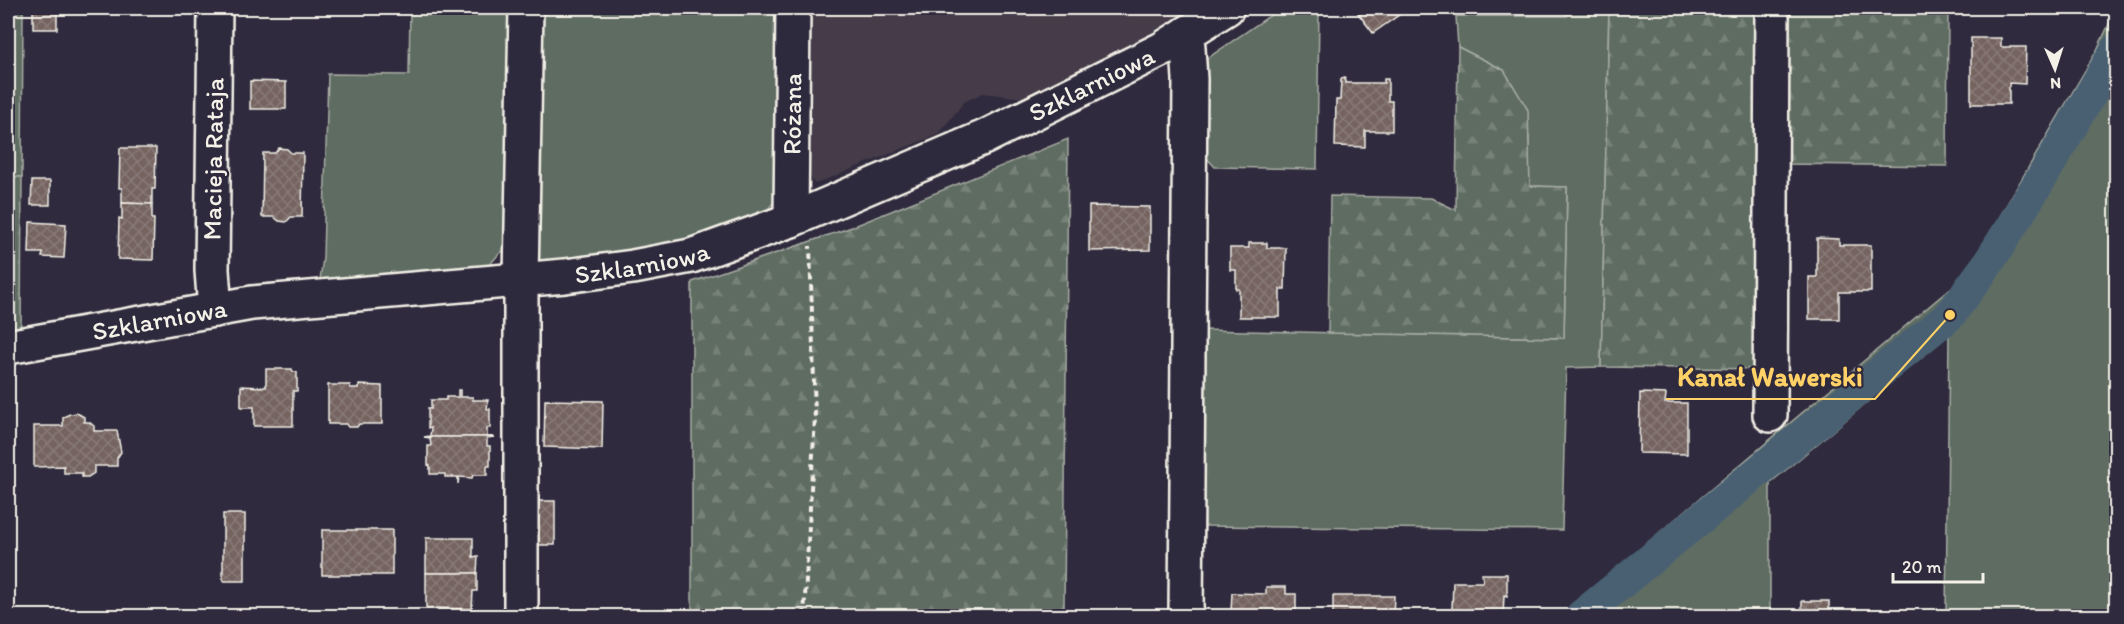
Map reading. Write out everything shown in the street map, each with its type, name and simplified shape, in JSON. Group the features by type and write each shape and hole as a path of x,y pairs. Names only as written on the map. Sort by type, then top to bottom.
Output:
{"street":[{"name":"Macieja Rataja","path":"215,8 212,270 215,310"},
{"path":"521,616 521,280 526,8"},
{"name":"Różana","path":"793,8 800,216"},
{"name":"Szklarniowa","path":"8,347 252,303 521,280 633,267 691,256 800,216 985,137 1162,49 1227,8"},
{"path":"1770,415 1772,8"},
{"path":"1186,616 1190,91 1187,33"}],"path":[{"path":"800,216 815,417 804,616"}],"shaded area":[{"path":"808,8 1193,8 1149,34 1022,98 983,93 964,102 939,134 815,184 807,173"}],"green space":[{"path":"8,8 23,8 22,177 8,177"},
{"path":"410,8 516,8 513,243 485,270 320,280 323,258 328,74 409,75"},
{"path":"539,8 786,8 784,189 769,208 756,220 696,239 536,267"},
{"path":"1281,8 1319,8 1317,169 1215,167 1204,155 1205,60"},
{"path":"1567,8 1609,8 1601,367 1566,368 1562,530 1200,526 1202,330 1564,338 1567,187 1529,186 1529,137 1504,70 1458,47 1456,16 1567,16"},
{"path":"1609,8 1765,8 1764,369 1601,367"},
{"path":"1785,8 1948,8 1947,166 1784,164"},
{"path":"2116,9 2116,616 1946,616 1949,334 1770,483 1770,616 1560,616 1965,276 2096,52"},
{"path":"1458,47 1504,70 1528,110 1530,186 1567,187 1564,338 1328,333 1330,196 1431,198 1456,210"},
{"path":"1068,139 1064,609 906,610 906,616 692,616 692,282 852,227"},
{"path":"8,177 22,177 21,330 8,332"}],"building":[{"path":"33,8 57,8 57,29 33,29"},
{"path":"1354,8 1409,8 1373,33"},
{"path":"1971,38 2001,38 2001,47 2026,47 2025,84 2009,83 2009,104 1971,104"},
{"path":"1345,78 1345,83 1384,83 1384,79 1388,79 1388,101 1392,101 1392,131 1365,131 1365,147 1335,146 1336,100 1340,100 1341,79"},
{"path":"250,81 286,82 286,109 250,109"},
{"path":"120,148 156,148 155,189 152,189 152,204 122,203 122,188 119,188"},
{"path":"279,148 287,149 291,153 303,153 302,217 291,217 286,222 274,217 262,217 263,153 275,153"},
{"path":"32,181 50,181 50,205 31,205"},
{"path":"122,203 152,204 153,260 118,259 119,218 122,219"},
{"path":"1089,206 1150,207 1150,250 1089,251"},
{"path":"30,222 66,224 64,258 42,257 43,253 29,253"},
{"path":"1817,238 1839,239 1839,245 1871,245 1871,292 1839,292 1839,319 1809,319 1809,277 1817,277"},
{"path":"1249,243 1267,243 1267,248 1286,248 1285,289 1280,289 1280,317 1239,317 1239,289 1236,289 1236,270 1230,270 1230,248 1249,248"},
{"path":"266,369 292,369 293,372 297,372 297,391 293,391 293,426 254,426 254,407 241,407 241,386 266,387"},
{"path":"328,385 350,385 350,388 359,388 359,385 382,386 382,424 359,424 357,427 348,427 346,424 328,424"},
{"path":"458,390 460,390 460,397 488,400 490,428 487,428 487,437 424,437 430,436 428,408 431,409 431,400 458,397"},
{"path":"1640,393 1666,394 1665,403 1687,403 1687,454 1639,453"},
{"path":"545,400 603,401 602,449 544,447"},
{"path":"77,413 84,417 84,422 89,422 94,426 94,431 117,431 121,452 117,458 117,466 94,466 94,473 88,477 82,477 82,473 64,473 64,466 34,467 34,426 63,426 63,417"},
{"path":"424,437 494,437 487,438 487,446 490,446 490,466 487,466 487,475 473,475 472,478 459,477 458,484 458,477 430,474 428,446 431,446 430,438"},
{"path":"537,501 555,501 555,545 537,545"},
{"path":"223,514 245,514 245,581 223,581"},
{"path":"322,530 392,530 392,575 322,575"},
{"path":"426,538 473,538 473,557 478,556 477,573 426,573"},
{"path":"426,573 477,573 477,591 473,591 472,609 426,608"},
{"path":"1482,574 1507,574 1507,596 1504,595 1503,616 1444,616 1444,610 1452,610 1453,582 1483,582"},
{"path":"1266,587 1286,587 1286,594 1296,594 1296,616 1224,616 1224,612 1231,612 1232,593 1266,594"},
{"path":"1333,596 1394,596 1393,616 1333,616"},
{"path":"1802,601 1829,601 1829,616 1802,616"}],"waterway":[{"path":"1581,616 1950,315 1989,262 2044,174 2116,50"}],"place":[{"name":"Kanał Wawerski","path":"1950,315"}]}
